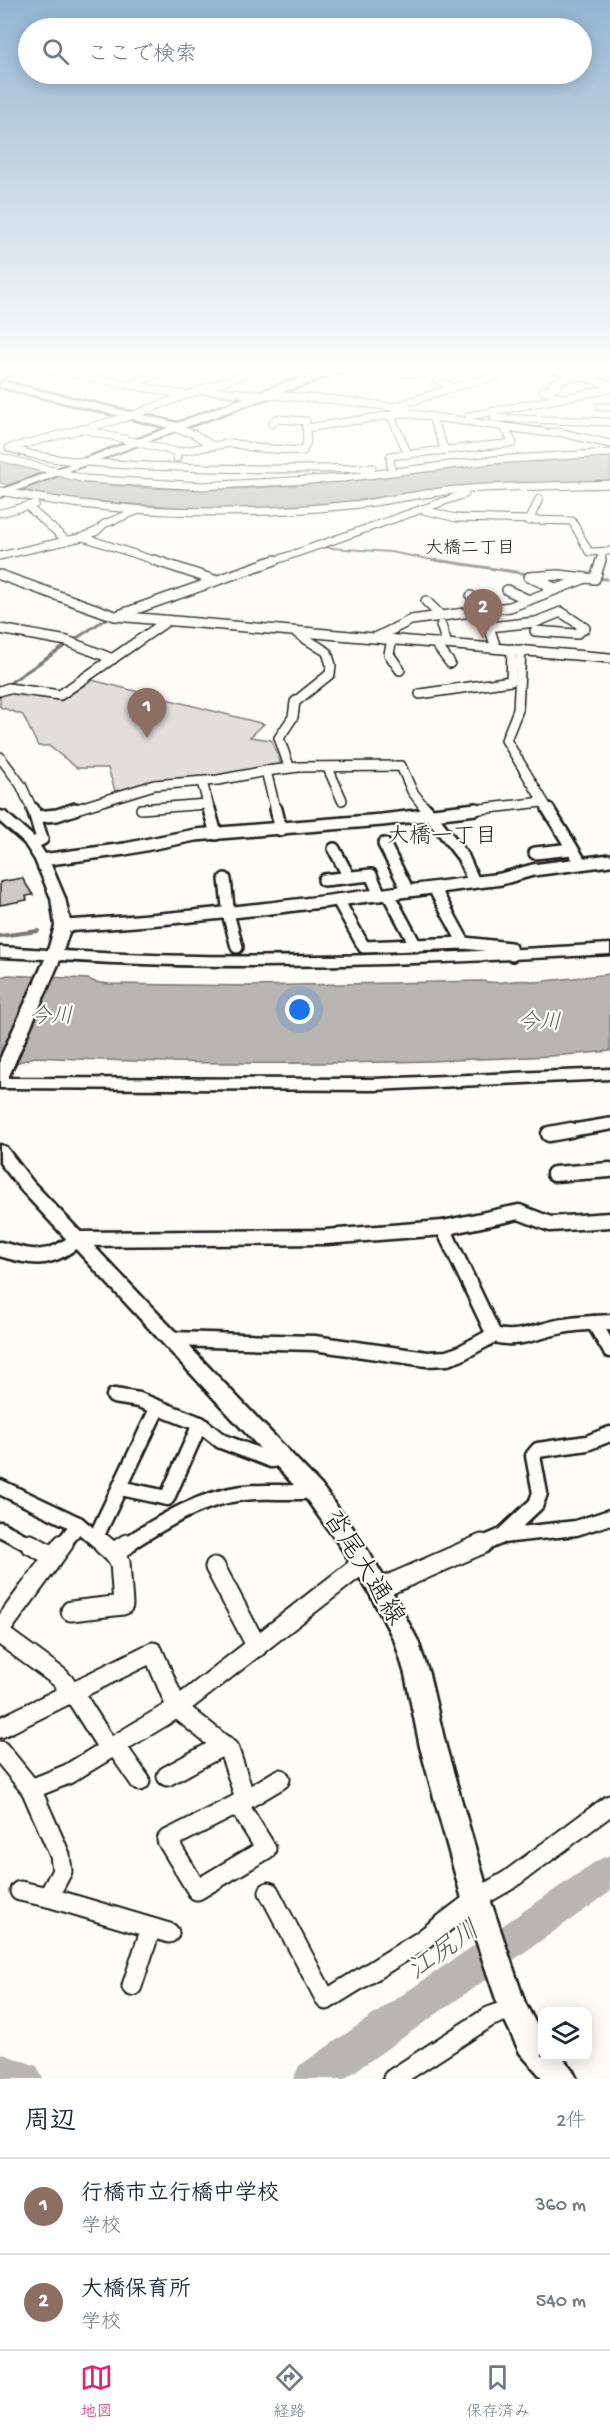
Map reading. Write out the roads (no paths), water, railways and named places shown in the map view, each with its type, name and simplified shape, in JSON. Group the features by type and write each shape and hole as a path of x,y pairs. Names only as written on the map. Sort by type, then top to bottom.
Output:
{"main road":[{"path":"4,492 78,465"},
{"path":"0,815 32,844 42,860 58,898 63,926 52,961 1,1078 40,1086 115,1083 311,1086 476,1082 610,1074"},
{"path":"0,952 52,961 381,960 610,949"},
{"name":"沓尾大通線","path":"0,1151 27,1186 313,1491 380,1589 406,1641 417,1674 434,1747 476,1899 513,2008 530,2043 562,2079"}],"street":[{"path":"26,465 55,474 85,479 122,483 203,486 277,483 447,465"},
{"path":"129,465 219,470 391,468 400,470"},
{"path":"219,470 222,465"},
{"path":"4,492 44,500 206,512 352,505 480,489 610,484"},
{"path":"115,616 480,489"},
{"path":"528,520 538,499"},
{"path":"0,513 44,500"},
{"path":"27,506 67,540"},
{"path":"0,556 83,537 97,531 104,524 143,508"},
{"path":"423,510 456,518 528,520 565,517 572,521 589,552 607,551 595,579 558,575 529,577 557,589"},
{"path":"83,537 214,580"},
{"path":"599,567 610,566"},
{"path":"0,575 115,616 610,658"},
{"path":"375,637 411,620 510,607 586,578"},
{"path":"507,590 529,600"},
{"path":"471,596 485,609"},
{"path":"426,602 440,615"},
{"path":"496,648 489,627 529,623 561,612 585,628 576,634 535,631"},
{"path":"522,615 535,631 545,652"},
{"path":"0,691 8,688 27,689 53,696 60,695 167,621"},
{"path":"441,625 447,644"},
{"path":"0,630 67,641 113,659"},
{"path":"289,766 279,738 293,717 296,702 332,670 327,652 297,632"},
{"path":"392,639 389,654 400,670"},
{"path":"435,642 450,663"},
{"path":"420,694 511,681 517,650"},
{"path":"517,650 519,710 506,741 581,863"},
{"path":"0,757 24,789 36,817 42,839 32,844"},
{"path":"36,817 57,815 154,785 240,777 289,766 328,768 400,765 412,791 463,857 474,882"},
{"path":"328,768 342,800"},
{"path":"266,771 281,830"},
{"path":"202,782 216,834"},
{"path":"153,793 155,808"},
{"path":"42,860 125,849 180,837 281,830 542,802"},
{"path":"141,808 207,804"},
{"path":"384,844 408,891"},
{"path":"334,849 349,877"},
{"path":"535,853 572,849"},
{"path":"63,926 138,923 338,900 434,888 610,860"},
{"path":"324,880 371,875 416,946"},
{"path":"225,879 229,917 237,947"},
{"path":"434,888 464,944"},
{"path":"338,900 364,947 464,944 504,946 510,948 512,955"},
{"path":"549,1134 610,1124"},
{"path":"554,1174 610,1170"},
{"path":"0,1249 46,1258 57,1255 77,1239 326,1237 443,1228 519,1212 550,1224 610,1220"},
{"path":"443,1228 495,1335 504,1340 513,1340 561,1326 610,1322"},
{"path":"594,1323 610,1350"},
{"path":"170,1339 314,1342 427,1359 447,1358 459,1354 495,1335"},
{"path":"114,1396 139,1400 200,1424 221,1441 271,1460 284,1458"},
{"path":"96,1538 157,1409"},
{"path":"120,1488 167,1498 200,1424"},
{"path":"502,1536 536,1504 540,1493 533,1456 538,1450 587,1443 610,1434"},
{"path":"0,1487 78,1524 113,1553 120,1562 123,1605 71,1611"},
{"path":"113,1553 151,1529 211,1500 241,1492 313,1491"},
{"path":"380,1589 502,1536 576,1528 610,1517"},
{"path":"78,1524 0,1632 59,1677 73,1692 112,1747 140,1781"},
{"path":"0,1529 53,1556"},
{"path":"31,1789 68,1774 177,1708 363,1563"},
{"path":"214,1567 257,1647"},
{"path":"0,1728 153,1652 177,1708 229,1750 241,1801 266,1849 196,1890 167,1840 241,1801 280,1779"},
{"path":"167,1776 224,1745"},
{"path":"0,1751 31,1789 60,1855 62,1871 48,1897"},
{"path":"269,1892 327,2000 421,1941 476,1899 509,1880 610,1805"},
{"path":"20,1891 160,1930 132,1986"},
{"path":"393,2079 489,2017 513,2008"}],"water":[{"path":"0,465 21,465 88,482 139,487 240,488 341,480 472,465 610,465 610,480 482,486 329,504 205,509 57,499 0,483"},
{"name":"今川","path":"610,974 610,1051 382,1062 184,1062 35,1057 16,1063 0,1062 0,977 8,975 88,979 109,984 252,986 482,981 496,983 522,980 536,982"}],"waterway":[{"path":"317,547 390,552 444,562"},
{"path":"436,560 528,574"},
{"path":"596,578 607,579"},
{"path":"11,682 110,616"},
{"path":"0,936 38,931"},
{"name":"江尻川","path":"312,2079 610,1872"},
{"name":"江尻川","path":"0,2072 24,2079"}],"place":[{"name":"大橋保育所","path":"483,639"},
{"name":"行橋市立行橋中学校","path":"147,738"}],"district":[{"name":"大橋二丁目","path":"470,549"},
{"name":"大橋一丁目","path":"442,838"}]}
